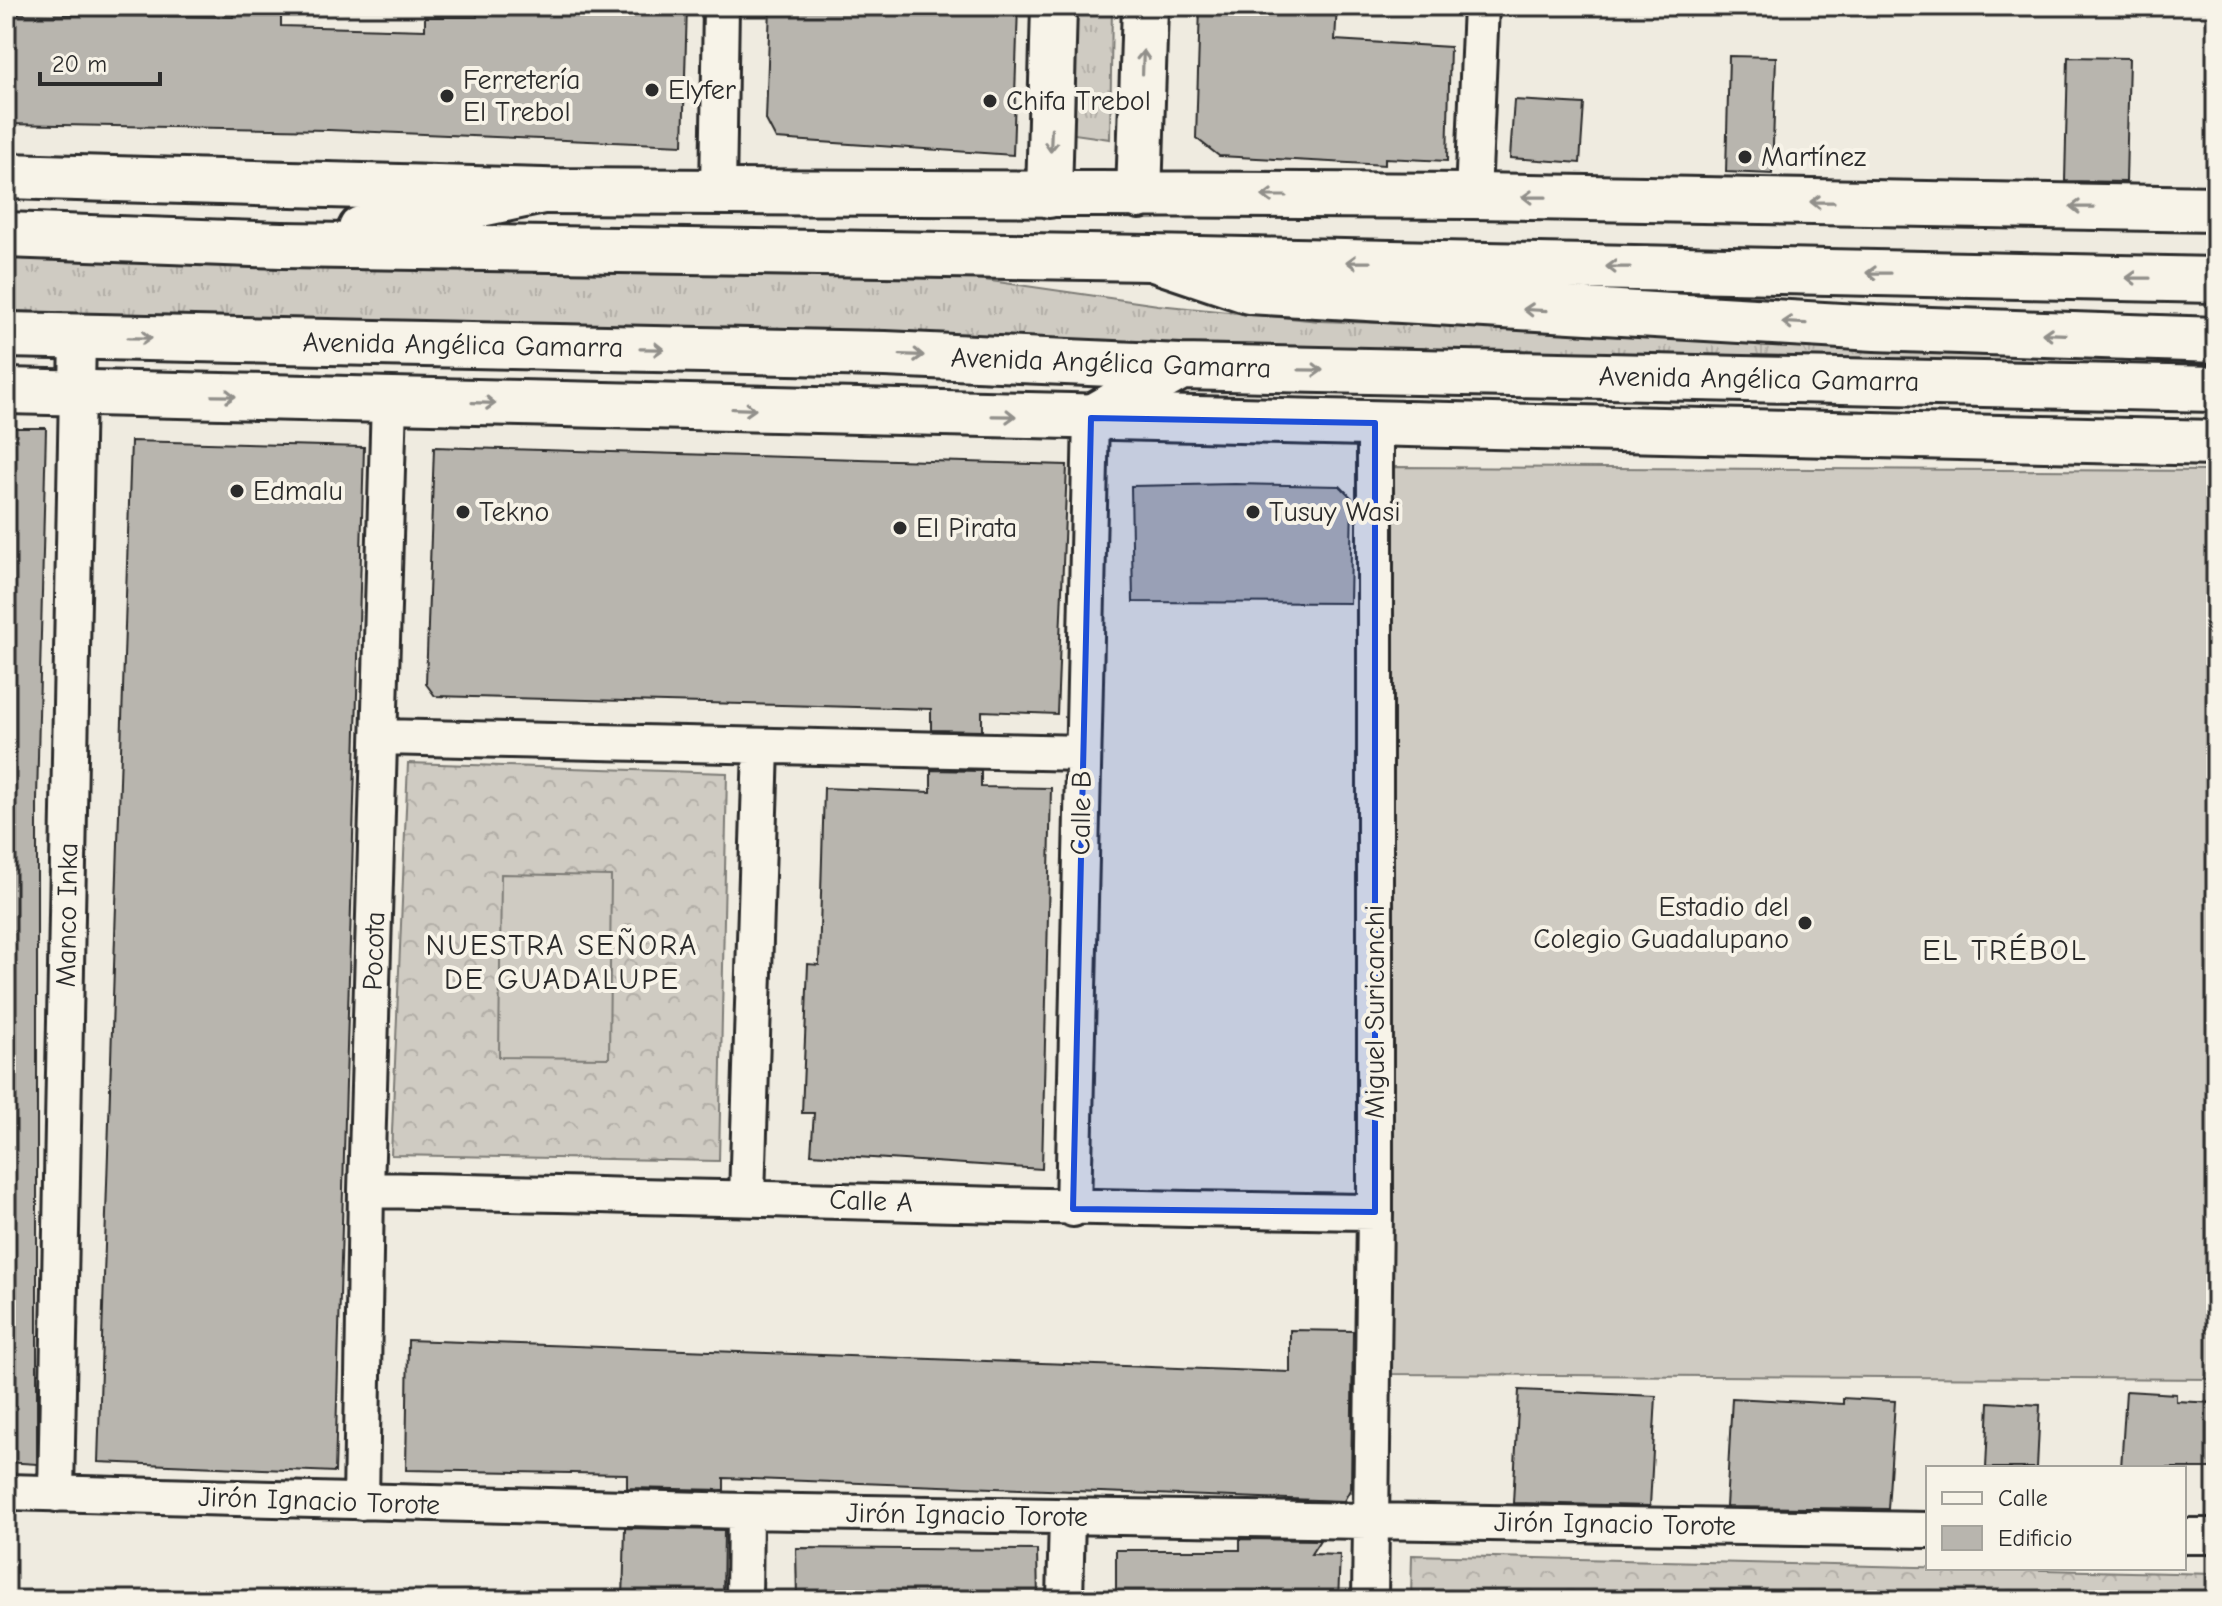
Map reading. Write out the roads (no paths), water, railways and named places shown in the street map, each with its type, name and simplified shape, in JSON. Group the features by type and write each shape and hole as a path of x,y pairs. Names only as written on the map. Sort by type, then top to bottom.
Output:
{"main road":[{"path":"1049,195 1054,6"},
{"path":"1139,196 1145,6"},
{"path":"6,176 543,191 1473,196 2216,209"},
{"path":"282,245 543,191"},
{"path":"6,235 282,245 1151,258 2216,280"},
{"path":"1151,258 1249,291 1459,306 1875,328 2216,340"},
{"name":"Avenida Angélica Gamarra","path":"6,335 885,354 1181,367 2216,389"},
{"path":"1091,418 1181,367"},
{"name":"Avenida Angélica Gamarra","path":"6,391 2216,443"}],"street":[{"path":"718,191 721,6"},
{"path":"1473,196 1481,6"},
{"name":"Manco Inka","path":"56,1494 78,337"},
{"name":"Pocota","path":"361,1502 366,1190 382,737 389,400"},
{"name":"Calle B","path":"1073,1209 1091,418"},
{"name":"Miguel Suricanchi","path":"1370,1600 1375,1212 1375,423"},
{"path":"382,737 1082,753"},
{"path":"747,1197 761,747"},
{"name":"Calle A","path":"366,1190 747,1197 1073,1209 1375,1212"},
{"name":"Jirón Ignacio Torote","path":"6,1492 745,1511 1926,1530"},
{"path":"744,1600 745,1511"},
{"path":"1065,1600 1067,1517"},
{"path":"2186,1536 2216,1536"}],"place":[{"name":"Elyfer","path":"652,90"},
{"name":"Ferretería El Trebol","path":"447,96"},
{"name":"Chifa Trebol","path":"990,101"},
{"name":"Martínez","path":"1745,157"},
{"name":"Edmalu","path":"237,491"},
{"name":"Tekno","path":"463,512"},
{"name":"Tusuy Wasi","path":"1253,512"},
{"name":"El Pirata","path":"900,528"},
{"name":"Estadio del Colegio Guadalupano","path":"1805,923"}],"district":[{"name":"EL TRÉBOL","path":"2005,950"},
{"name":"NUESTRA SEÑORA DE GUADALUPE","path":"562,962"}]}
